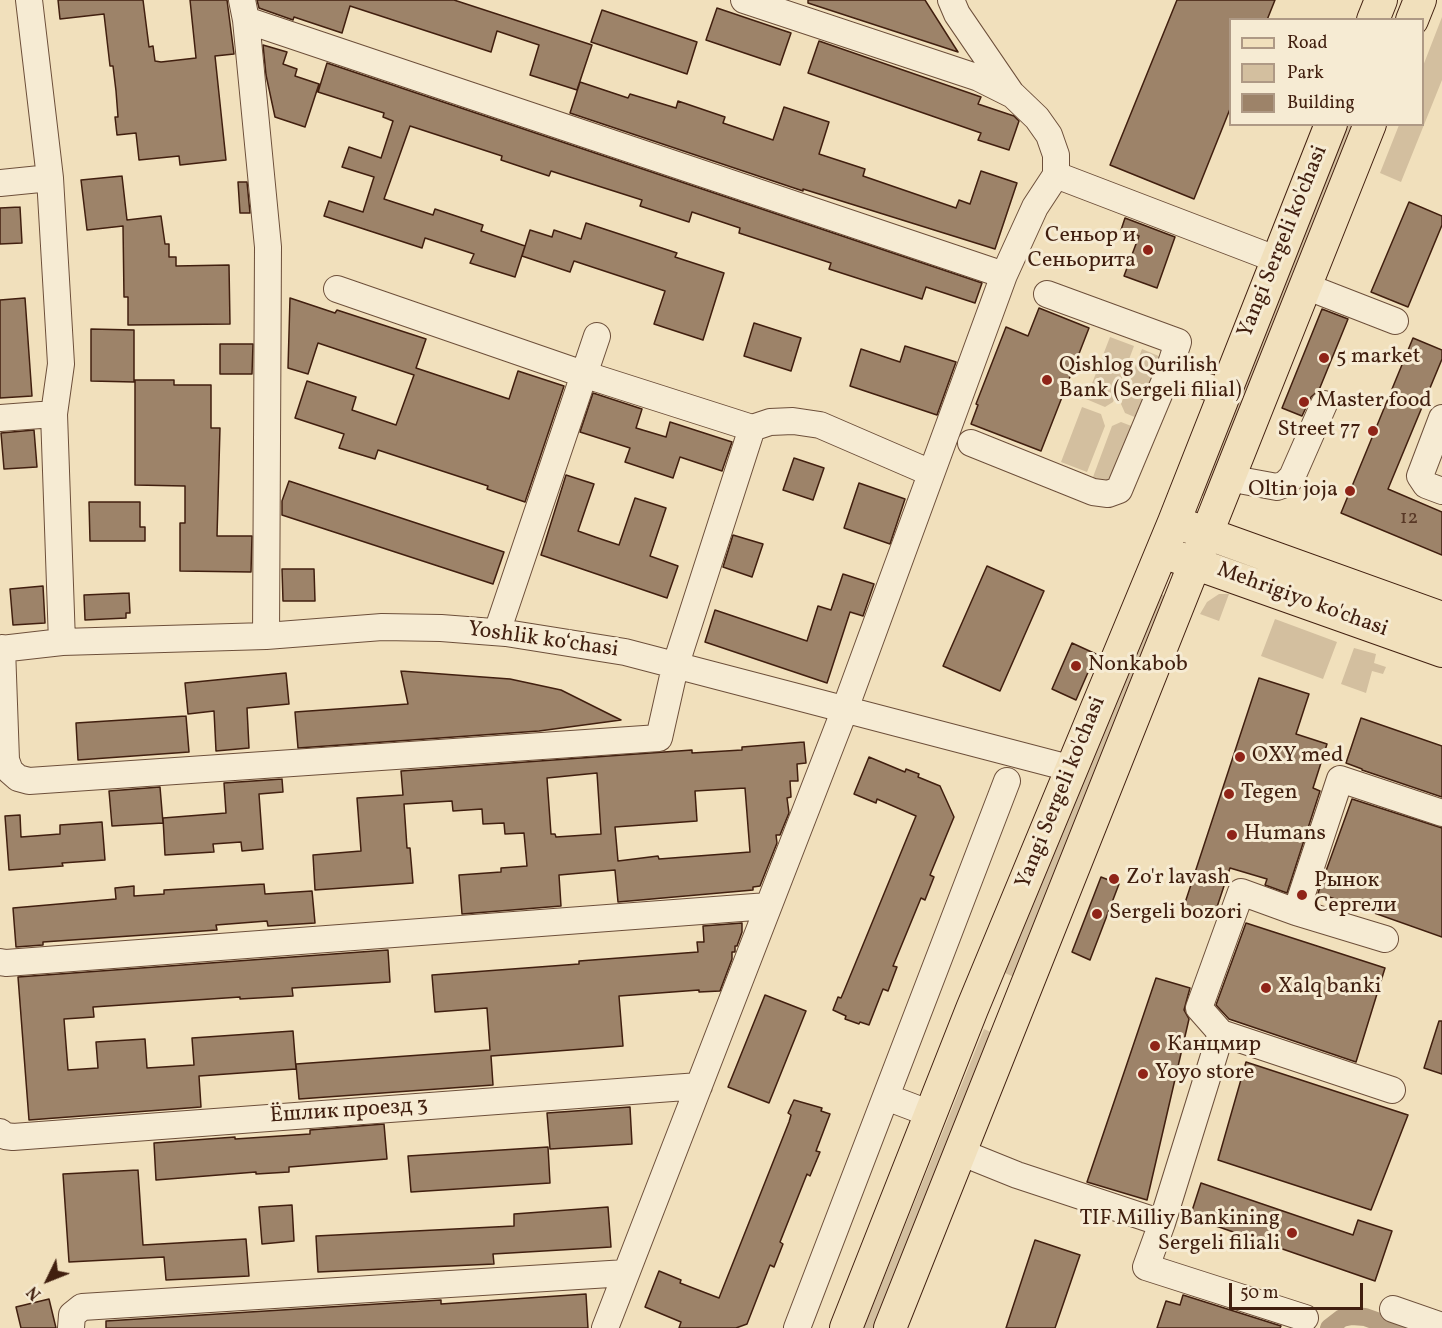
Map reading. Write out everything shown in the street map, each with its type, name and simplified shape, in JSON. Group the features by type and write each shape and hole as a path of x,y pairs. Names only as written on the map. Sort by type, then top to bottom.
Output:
{"main road":[{"path":"1374,18 1381,0"},
{"path":"1413,18 1420,0"},
{"name":"Yangi Sergeli ko'chasi","path":"846,1328 972,1010 1174,522 1330,126"},
{"name":"Yangi Sergeli ko'chasi","path":"890,1328 1369,126"},
{"name":"Mehrigiyo ko'chasi","path":"1174,522 1442,618"},
{"name":"Mehrigiyo ko'chasi","path":"1161,552 1442,651"},
{"path":"972,1010 984,1003 996,1005 1004,1013 1010,1026"}],"street":[{"path":"29,0 50,178 61,364 54,414 62,642"},
{"path":"744,0 979,78 1013,95"},
{"path":"605,1328 845,709 1004,275 1035,207 1056,175 1056,155 1049,135 1037,117 1013,95 957,14 951,0"},
{"path":"266,636 268,247 244,10 1004,275"},
{"path":"1056,175 1278,260"},
{"path":"0,183 50,178"},
{"path":"1305,286 1395,321"},
{"path":"338,289 583,374 752,428 770,422 793,421 820,425 932,473"},
{"path":"971,443 1093,492 1108,494 1119,490 1168,373 1178,342 1047,294"},
{"path":"497,632 597,336"},
{"path":"1168,373 1225,393"},
{"path":"1228,478 1277,487 1285,484 1292,477 1324,404"},
{"path":"0,418 54,414"},
{"path":"1442,418 1420,476 1426,485 1442,491"},
{"path":"1,649 6,760 10,771 18,778 29,781 659,738 675,667 752,428"},
{"name":"Yoshlik koʻchasi","path":"1,649 62,642 266,636 382,627 497,632 625,652 675,667 1073,769"},
{"path":"1296,912 1340,779 1442,813"},
{"path":"796,1328 1007,782"},
{"path":"1385,939 1296,912 1240,891 1199,1008 1221,1033 1392,1090"},
{"path":"0,962 768,906"},
{"path":"1221,1033 1162,1223 1146,1266 1305,1318"},
{"name":"Ёшлик проезд 3","path":"0,1132 5,1136 14,1137 699,1086"},
{"path":"886,1097 931,1114"},
{"path":"960,1152 1017,1175 1162,1223"},
{"path":"71,1328 72,1315 82,1307 626,1273"},
{"path":"1393,1309 1442,1326"}],"green space":[{"path":"1442,17 1442,80 1424,125 1424,63"},
{"path":"1344,126 1355,126 1206,497 1196,493"},
{"path":"1399,126 1424,126 1401,182 1380,173"},
{"path":"1110,337 1134,346 1113,402 1105,407 1086,399"},
{"path":"1142,349 1161,357 1137,418 1125,413 1121,404"},
{"path":"1082,407 1101,414 1105,426 1087,472 1061,462"},
{"path":"1121,422 1134,427 1113,480 1106,485 1088,478 1093,477 1112,426"},
{"path":"1157,592 1167,597 1016,978 1005,973"},
{"path":"1219,594 1229,594 1219,621 1200,614 1207,602"},
{"path":"1275,619 1337,642 1323,679 1261,656"},
{"path":"1354,648 1376,654 1374,663 1386,667 1383,674 1372,671 1366,693 1341,684"},
{"path":"984,1029 993,1033 875,1328 864,1328"}],"building":[{"path":"58,0 143,0 149,47 153,46 155,61 161,62 196,58 190,0 227,0 234,54 215,56 226,160 180,165 179,156 139,160 136,133 117,135 116,91 113,66 110,66 104,14 60,19"},
{"path":"257,0 454,0 592,45 577,90 530,75 539,45 497,31 491,52 350,6 342,33 259,8"},
{"path":"808,0 925,0 958,52 808,3"},
{"path":"1177,0 1275,0 1268,18 1229,18 1229,112 1194,199 1110,165"},
{"path":"717,8 791,33 780,65 706,40"},
{"path":"602,10 697,42 687,74 591,42"},
{"path":"819,41 981,97 978,104 1014,116 1019,121 1009,150 978,140 981,133 808,73"},
{"path":"263,45 287,52 283,64 297,69 295,76 319,84 305,127 275,117 266,75"},
{"path":"327,63 982,283 975,303 926,287 922,299 829,269 831,263 739,233 740,228 692,212 689,222 640,206 642,200 551,171 549,176 501,160 502,156 410,126 384,199 433,215 435,209 483,225 481,231 525,246 515,277 470,263 474,254 425,238 422,248 324,216 329,201 363,212 374,177 342,167 349,147 381,158 393,121 383,117 384,113 318,92"},
{"path":"580,82 628,98 630,94 676,108 678,101 725,117 723,123 773,140 784,107 829,122 819,154 865,169 863,176 956,208 959,200 970,204 981,171 1017,183 995,249 803,189 803,191 570,113"},
{"path":"122,176 127,220 161,216 165,244 169,244 169,257 176,257 176,266 229,265 230,324 128,325 128,297 124,297 123,226 87,230 81,180"},
{"path":"238,182 247,182 250,213 240,213"},
{"path":"1409,202 1442,216 1442,225 1408,307 1371,292"},
{"path":"20,207 22,243 0,244 0,208"},
{"path":"1125,218 1175,237 1157,288 1124,276 1139,236 1121,230"},
{"path":"586,223 677,253 675,257 724,273 703,340 654,324 665,291 574,261 570,272 522,256 530,230 552,237 554,230 581,239"},
{"path":"25,298 32,396 0,398 0,300"},
{"path":"290,298 335,313 337,310 426,339 416,368 509,399 518,371 564,386 525,502 487,489 488,486 378,450 375,459 339,448 344,434 295,418 307,381 356,397 352,410 396,425 414,375 318,343 308,374 288,368"},
{"path":"1039,308 1089,328 1041,451 971,424 978,405 976,404 1006,327 1028,336"},
{"path":"1322,309 1348,319 1319,390 1311,397 1302,416 1282,408"},
{"path":"754,323 801,338 791,371 744,356"},
{"path":"91,329 134,330 134,382 91,381"},
{"path":"1413,338 1442,350 1442,359 1388,489 1442,512 1442,555 1341,513"},
{"path":"220,344 253,344 252,374 220,374"},
{"path":"905,346 956,362 937,415 850,386 861,349 900,362"},
{"path":"135,380 174,380 174,385 211,385 211,428 220,428 217,536 252,536 251,572 180,571 180,523 185,523 185,486 135,485"},
{"path":"593,393 642,409 636,428 666,437 670,422 732,442 722,471 680,457 673,478 625,462 630,448 580,432"},
{"path":"34,430 37,467 4,469 1,433"},
{"path":"794,458 824,468 813,500 783,490"},
{"path":"566,475 594,484 578,531 619,545 635,498 666,508 650,556 678,566 667,598 541,555"},
{"path":"289,481 504,552 493,584 282,515 282,501"},
{"path":"859,483 905,499 890,544 844,528"},
{"path":"89,502 140,502 140,527 145,527 145,541 90,541"},
{"path":"733,535 763,544 752,577 723,567"},
{"path":"987,566 1044,591 1000,691 943,666"},
{"path":"282,569 314,569 315,601 283,601"},
{"path":"843,574 874,584 863,616 850,612 827,683 705,642 715,610 807,641 818,606 831,610"},
{"path":"43,586 45,623 13,625 10,589"},
{"path":"129,593 130,613 126,613 126,618 85,620 84,595"},
{"path":"1072,643 1096,654 1076,700 1052,689"},
{"path":"401,671 510,679 561,690 621,720 539,731 298,748 295,712 408,704"},
{"path":"286,673 289,704 247,708 249,748 216,751 214,711 188,714 185,683"},
{"path":"1259,678 1309,694 1296,734 1327,744 1313,788 1320,791 1287,893 1265,885 1267,879 1230,868 1213,919 1183,909"},
{"path":"186,716 189,752 78,760 76,723"},
{"path":"1361,718 1442,746 1442,797 1346,763"},
{"path":"804,742 806,763 797,764 798,781 790,781 791,797 787,798 789,813 780,835 776,835 777,843 760,886 753,887 753,890 618,902 615,870 559,875 561,906 462,914 459,875 501,872 501,868 527,866 524,833 505,834 504,823 483,824 482,809 453,811 452,801 404,804 407,848 410,848 413,883 315,890 313,855 361,851 357,798 403,795 401,771 692,750 692,753 742,750 742,747","holes":["597,773 601,834 556,837 555,834 551,834 547,778","745,788 750,852 659,859 658,856 618,861 615,827 697,821 695,791"]},
{"path":"869,757 905,772 906,769 919,774 918,777 940,786 954,817 930,875 934,877 925,900 921,898 893,966 897,967 888,991 883,989 869,1025 845,1019 846,1016 833,1010 838,997 841,998 844,991 916,816 877,799 876,803 854,794"},
{"path":"282,779 283,792 259,794 263,849 242,851 241,842 213,844 214,852 165,855 163,818 226,813 224,783"},
{"path":"160,787 163,823 112,826 109,791"},
{"path":"1352,799 1442,828 1442,937 1318,893"},
{"path":"20,815 21,837 60,834 60,825 102,822 105,860 9,870 5,816"},
{"name":"Sergeli bozori","path":"1101,877 1119,884 1090,960 1072,952"},
{"path":"264,884 265,894 312,891 315,923 268,926 267,921 216,925 217,930 43,942 43,945 16,947 13,908 116,899 115,888 134,886 134,896 164,894 164,890"},
{"path":"742,923 742,932 735,946 735,952 732,952 732,959 720,991 699,992 699,990 619,996 623,1046 491,1056 493,1085 299,1099 296,1064 490,1050 487,1008 435,1012 432,975 698,952 697,942 704,942 703,926"},
{"path":"1246,923 1385,968 1356,1062 1229,1019 1216,1005"},
{"path":"388,950 390,982 292,988 293,996 240,999 240,997 93,1007 94,1017 64,1019 68,1070 98,1068 96,1042 145,1039 147,1068 194,1065 192,1038 293,1031 296,1069 199,1076 201,1107 29,1120 18,977"},
{"path":"1156,978 1190,988 1184,1010 1189,1019 1147,1200 1087,1182"},
{"path":"765,995 806,1011 769,1103 728,1087"},
{"path":"1439,1021 1442,1021 1442,1074 1424,1068"},
{"path":"1246,1062 1408,1115 1371,1210 1218,1160"},
{"path":"794,1100 822,1108 821,1111 830,1114 816,1151 820,1152 810,1176 807,1174 780,1242 783,1244 774,1267 770,1265 747,1324 736,1328 679,1328 681,1322 645,1307 659,1271 681,1280 680,1283 719,1298 789,1122 791,1115 788,1113"},
{"path":"630,1107 632,1144 550,1149 547,1113"},
{"path":"384,1124 387,1159 289,1167 289,1172 256,1174 256,1172 156,1180 154,1143 310,1134 310,1130"},
{"path":"548,1147 550,1183 411,1192 408,1156"},
{"path":"138,1170 143,1245 246,1239 249,1276 166,1280 164,1257 69,1262 63,1174"},
{"name":"TIF Milliy Bankining Sergeli filiali","path":"1201,1183 1353,1235 1358,1220 1392,1231 1375,1281 1190,1217"},
{"path":"292,1205 294,1241 262,1244 259,1207"},
{"path":"608,1207 611,1247 493,1254 494,1264 318,1272 316,1236 514,1226 514,1214"},
{"path":"1035,1240 1080,1255 1055,1328 1006,1328"},
{"path":"586,1294 588,1328 106,1328 106,1321 441,1300 441,1304"},
{"path":"1183,1295 1281,1326 1280,1328 1157,1328 1166,1301 1180,1305"},
{"path":"49,1299 56,1328 21,1328 16,1307"}],"waterway":[{"path":"1329,1328 1342,1318 1352,1316 1365,1317 1396,1328"}],"place":[{"name":"Сеньор и Сеньорита","path":"1148,250"},
{"name":"5 market","path":"1324,358"},
{"name":"Qishlog Qurilish Bank (Sergeli filial)","path":"1047,380"},
{"name":"Master food","path":"1304,402"},
{"name":"Street 77","path":"1373,431"},
{"name":"Oltin joja","path":"1350,491"},
{"name":"Nonkabob","path":"1076,666"},
{"name":"OXY med","path":"1240,757"},
{"name":"Tegen","path":"1229,794"},
{"name":"Humans","path":"1232,835"},
{"name":"Zo'r lavash","path":"1114,879"},
{"name":"Рынок Сергели","path":"1302,895"},
{"name":"Sergeli bozori","path":"1097,914"},
{"name":"Xalq banki","path":"1266,988"},
{"name":"Канцмир","path":"1155,1046"},
{"name":"Yoyo store","path":"1143,1074"},
{"name":"TIF Milliy Bankining Sergeli filiali","path":"1292,1233"}]}
